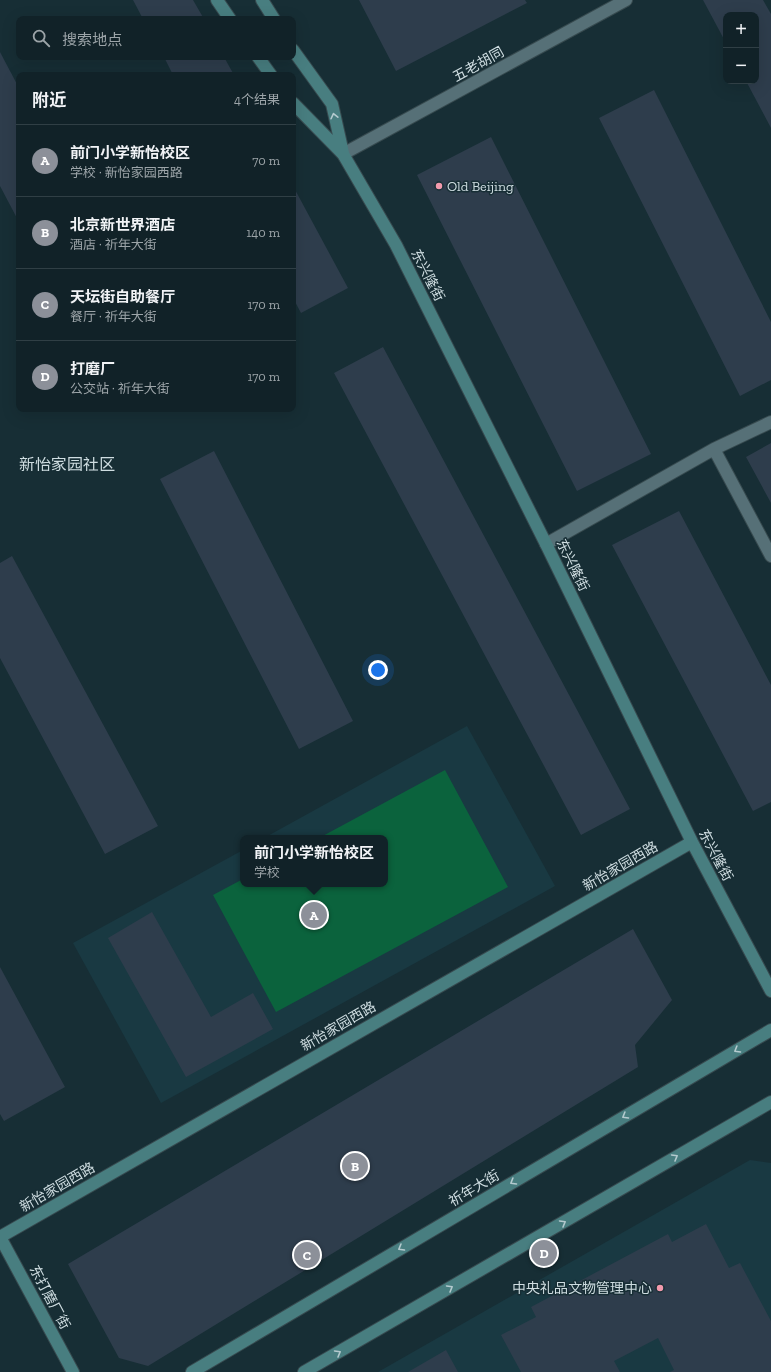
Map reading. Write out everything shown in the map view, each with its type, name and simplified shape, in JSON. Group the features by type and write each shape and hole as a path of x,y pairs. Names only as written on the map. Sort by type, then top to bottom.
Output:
{"street":[{"path":"217,0 228,16"},
{"path":"262,0 272,16"},
{"name":"五老胡同","path":"344,154 626,0"},
{"name":"东兴隆街","path":"296,54 332,104 344,154"},
{"path":"260,60 269,72"},
{"name":"东兴隆街","path":"296,106 344,154 396,245 546,544 692,842 771,991"},
{"path":"546,544 714,450 771,422"},
{"path":"714,450 771,556"},
{"name":"新怡家园西路","path":"0,1237 692,842"},
{"name":"祈年大街","path":"192,1372 771,1030"},
{"path":"304,1372 771,1102"},
{"name":"东打磨厂街","path":"0,1237 73,1372"}],"shaded area":[{"path":"467,726 555,886 161,1103 73,943 240,852 240,887 388,887 388,835 269,835"},
{"path":"750,1160 771,1163 771,1372 378,1372"}],"green space":[{"path":"445,770 508,887 276,1012 213,895 240,881 240,887 388,887 388,835 325,835"}],"building":[{"path":"133,0 193,0 202,16 141,16"},
{"path":"359,0 525,0 527,3 396,71"},
{"path":"703,0 763,0 771,14 771,128 748,84 759,84 759,12 723,12 723,37"},
{"path":"0,52 16,82 16,216 0,186"},
{"path":"166,60 226,60 232,72 172,72"},
{"path":"654,90 771,322 771,380 740,396 599,118"},
{"path":"491,137 651,454 577,491 417,175"},
{"path":"296,192 348,288 301,313 296,304"},
{"path":"383,347 630,809 581,835 334,373"},
{"path":"771,443 771,503 746,457"},
{"path":"214,451 353,721 299,749 160,479"},
{"path":"679,511 771,685 771,802 753,811 612,545"},
{"path":"12,556 158,826 105,854 0,658 0,563"},
{"path":"152,912 211,1017 253,993 273,1029 186,1077 108,938"},
{"path":"633,929 672,1000 635,1045 638,1067 148,1366 119,1358 68,1264"},
{"path":"0,967 65,1087 4,1121 0,1114"},
{"name":"中央礼品文物管理中心","path":"706,1224 729,1268 740,1263 771,1321 771,1372 670,1372 674,1370 658,1338 614,1361 620,1372 521,1372 501,1335 536,1317 531,1307 668,1234 672,1242"},
{"path":"446,1350 458,1372 408,1372"}],"place":[{"name":"Old Beijing","path":"439,186"},
{"name":"前门小学新怡校区","path":"314,915"},
{"name":"北京新世界酒店","path":"355,1166"},
{"name":"打磨厂","path":"544,1253"},
{"name":"天坛街自助餐厅","path":"307,1255"},
{"name":"中央礼品文物管理中心","path":"660,1288"}],"district":[{"name":"新怡家园社区","path":"67,464"}]}
